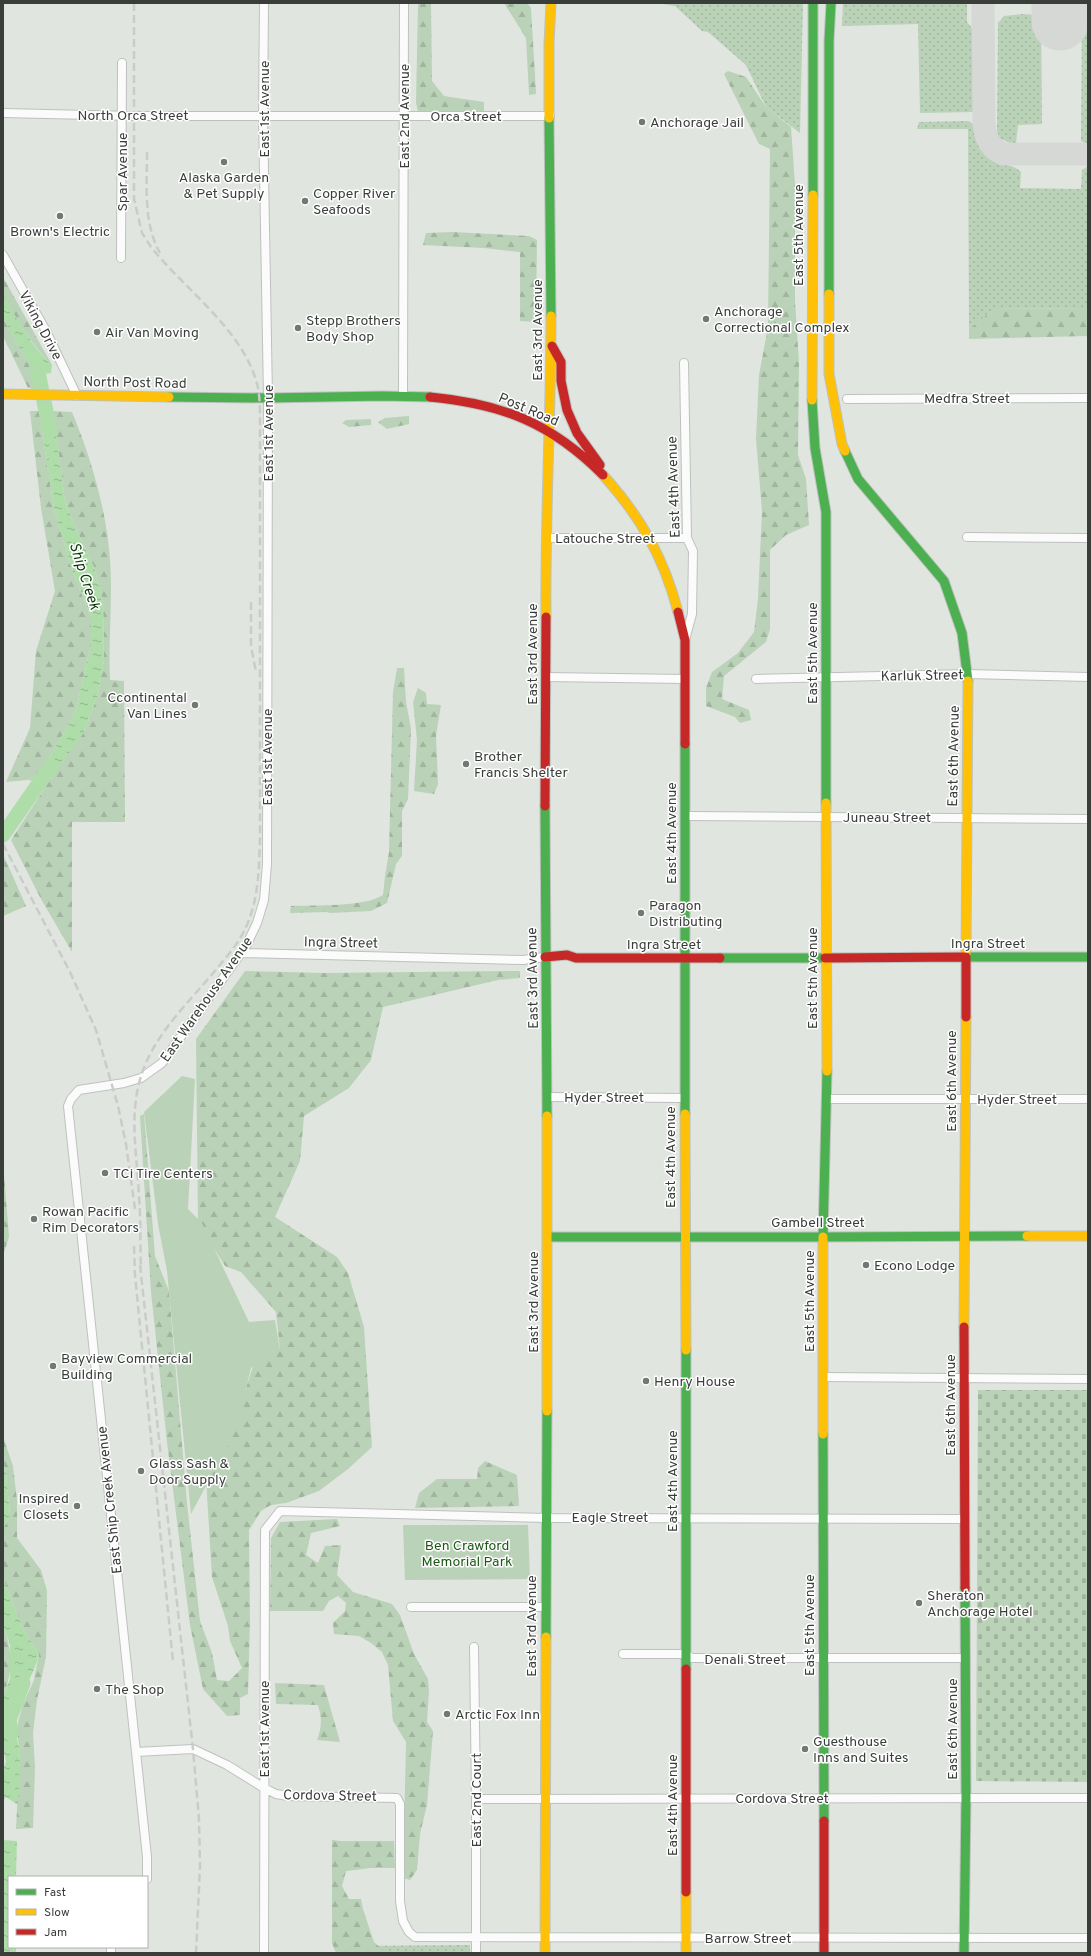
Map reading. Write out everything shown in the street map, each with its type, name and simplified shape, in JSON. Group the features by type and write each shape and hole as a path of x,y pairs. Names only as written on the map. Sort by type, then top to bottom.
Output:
{"main road":[{"name":"East 3rd Avenue","path":"545,1953 545,1607 548,1237 545,957 546,538 548,431 551,401 551,3"},
{"name":"East 5th Avenue","path":"813,3 812,402 815,448 826,512 827,1099 823,1237 824,1953"},
{"name":"East 6th Avenue","path":"831,3 829,374 842,444 858,479 944,581 962,633 968,674 964,1236 966,1798 964,1953"},
{"path":"551,344 561,362 561,381 567,410 577,433 585,447 629,499 650,537"},
{"name":"North Post Road","path":"3,394 268,398"},
{"name":"Post Road","path":"268,398 403,397 450,399 474,403 499,410 548,431 578,452 598,472 625,501 650,537 662,562 677,601 685,640"},
{"name":"East 4th Avenue","path":"685,640 684,1236 686,1517 685,1654 687,1798 686,1953"},
{"name":"Ingra Street","path":"545,957 1088,957"},
{"path":"546,992 551,982 552,968 555,964 576,958"},
{"name":"Gambell Street","path":"548,1237 1088,1236"}],"street":[{"name":"East 1st Avenue","path":"264,3 263,115 268,398 267,864"},
{"name":"East 2nd Avenue","path":"403,397 405,116 404,3"},
{"name":"Spar Avenue","path":"121,258 122,63"},
{"name":"North Orca Street","path":"3,113 122,116 263,115"},
{"name":"Orca Street","path":"263,115 550,116"},
{"name":"Viking Drive","path":"3,255 45,329 77,396"},
{"name":"East 4th Avenue","path":"684,363 687,538 693,551 692,614 685,640"},
{"name":"Medfra Street","path":"846,399 1088,398"},
{"name":"Latouche Street","path":"546,538 687,538"},
{"path":"967,538 1088,538"},
{"name":"Karluk Street","path":"756,679 968,674 1088,677"},
{"path":"546,677 685,679"},
{"name":"Juneau Street","path":"685,816 1088,819"},
{"name":"East Warehouse Avenue","path":"69,1120 68,1106 71,1099 79,1090 124,1083 141,1078 156,1069 168,1056 241,953 254,929 263,905 266,890 267,864"},
{"name":"Ingra Street","path":"241,953 523,960 545,957"},
{"name":"Hyder Street","path":"547,1097 684,1098"},
{"name":"Hyder Street","path":"827,1099 1088,1099"},
{"name":"East Ship Creek Avenue","path":"69,1120 147,1857 147,1876"},
{"path":"823,1378 1088,1379"},
{"name":"East 1st Avenue","path":"264,1953 265,1530 280,1511"},
{"name":"Eagle Street","path":"280,1511 546,1518 823,1517 965,1519"},
{"path":"411,1607 545,1607"},
{"name":"East 2nd Court","path":"474,1647 476,1953"},
{"name":"Denali Street","path":"623,1654 685,1654 692,1658 965,1658"},
{"name":"Cordova Street","path":"136,1752 193,1749 227,1765 276,1794 288,1796 397,1798 400,1804 400,1901 403,1921 409,1932"},
{"name":"Cordova Street","path":"476,1799 1088,1798"},
{"name":"Barrow Street","path":"409,1932 415,1937 1088,1938"}],"green space":[{"path":"418,3 431,3 432,81 444,96 484,102 484,111 418,111 416,103"},
{"path":"504,3 527,3 531,8 536,94 529,95 526,38"},
{"path":"656,3 803,3 800,133 766,107 746,65 708,32 702,31 675,6"},
{"path":"843,3 967,3 967,22 972,28 975,36 975,112 920,113 918,24 842,26"},
{"path":"1082,3 1088,3 1088,144 1081,141"},
{"path":"1022,14 1034,15 1041,20 1042,124 1018,125 1016,143 1010,143 999,138 997,131 998,23 1004,16"},
{"path":"728,71 746,77 766,107 791,127 795,184 795,301 799,363 798,455 806,479 809,525 786,535 770,550 770,629 766,642 724,676 722,699 749,710 751,720 740,723 735,717 706,706 706,688 712,672 738,653 754,632 758,599 762,511 756,439 759,375 768,327 770,149 759,144 724,74"},
{"path":"968,121 976,126 982,149 990,158 1014,167 1021,172 1020,188 1081,189 1082,170 1088,166 1088,308 994,309 969,329 968,129 917,129 919,122"},
{"path":"453,232 529,236 537,240 536,322 520,321 520,252 484,248 423,245 426,233"},
{"path":"3,277 52,365 32,342 8,304 3,294"},
{"path":"1088,308 1088,336 969,339 969,329 994,309"},
{"path":"3,318 33,372 34,389 28,388 3,336"},
{"path":"30,411 41,411 42,430 54,509 72,570 91,617 91,645 75,713 41,772 27,780 6,782 30,728 36,651 55,591 41,508"},
{"path":"53,411 72,412 97,484 105,521 110,559 110,680 124,681 125,822 72,822 72,952 41,899 11,840 63,760 84,732 98,694 104,660 103,602 94,567 65,501"},
{"path":"409,416 409,424 387,429 378,422 385,418"},
{"path":"371,419 371,425 349,427 342,423 346,420"},
{"path":"397,668 404,668 406,702 411,729 408,799 402,811 402,856 396,864 387,903 371,911 290,913 291,906 364,902 383,895 389,852 393,692"},
{"path":"418,688 426,693 427,704 441,705 436,735 438,784 434,794 414,791 417,740 413,702"},
{"path":"3,854 26,906 3,916"},
{"path":"245,971 324,973 520,971 520,978 498,980 383,1007 371,1060 349,1088 304,1116 300,1161 275,1217 337,1257 348,1273 364,1327 372,1447 348,1469 319,1491 286,1503 271,1505 261,1511 249,1530 250,1620 248,1694 240,1698 240,1715 227,1716 203,1689 190,1625 167,1442 151,1292 140,1116 144,1114 155,1256 169,1291 187,1503 200,1621 212,1653 217,1680 229,1681 242,1668 230,1641 228,1626 212,1577 205,1462 245,1391 257,1354 280,1350 276,1312 241,1272 225,1266 198,1223 196,1039"},
{"path":"182,1076 195,1079 188,1209 202,1223 249,1322 275,1320 280,1350 251,1368 235,1432 191,1514 167,1271 158,1224 144,1112"},
{"path":"3,1161 9,1237 3,1256"},
{"path":"978,1390 1088,1390 1088,1782 976,1781"},
{"path":"3,1437 13,1466 17,1500 17,1538 41,1570 47,1591 46,1657 37,1700 33,1733 35,1767 33,1828 16,1829 20,1750 16,1730 23,1704 34,1680 39,1654 24,1631 3,1578 3,1529 10,1515 6,1472 3,1464"},
{"path":"485,1461 517,1475 519,1506 415,1508 419,1493 437,1479 477,1479 478,1468"},
{"path":"337,1519 340,1526 311,1533 306,1555 318,1563 325,1546 341,1545 337,1575 353,1592 392,1604 400,1615 414,1654 428,1679 429,1691 427,1722 433,1731 427,1805 420,1834 417,1870 410,1880 403,1878 406,1742 393,1721 388,1665 382,1652 359,1636 334,1634 333,1623 345,1611 346,1603 338,1596 329,1601 323,1611 270,1611 271,1538 280,1522"},
{"name":"Ben Crawford Memorial Park","path":"403,1525 528,1525 530,1579 405,1580"},
{"path":"3,1624 10,1652 10,1669 7,1687 3,1696"},
{"path":"275,1683 324,1685 340,1742 317,1740 321,1722 318,1705 276,1704"},
{"path":"332,1840 394,1841 395,1868 371,1868 346,1871 342,1886 349,1899 361,1899 374,1942 386,1953 336,1953 332,1943"},
{"path":"470,1945 470,1953 349,1953 349,1946"}],"water":[{"path":"3,294 31,341 52,365 51,373 33,376 33,372 3,318"},
{"path":"41,411 53,411 65,501 94,567 103,602 104,660 98,694 84,732 48,783 27,780 41,772 75,713 91,645 91,617 72,570 54,509 42,430"},
{"path":"3,1464 6,1472 10,1515 3,1529"},
{"path":"3,1578 24,1631 39,1654 31,1677 9,1711 20,1750 18,1805 6,1797 3,1801 3,1770 6,1762 3,1748 3,1696 10,1679 10,1645 3,1624"},
{"path":"3,1840 17,1841 16,1876 8,1876 8,1948 16,1948 16,1953 3,1953"}],"waterway":[{"name":"Ship Creek","path":"33,357 36,362 50,431"},
{"name":"Ship Creek","path":"3,835 51,766"},
{"name":"Ship Creek","path":"11,1734 9,1720 23,1683"}],"taxiway":[{"path":"983,3 984,123 985,133 991,145 994,149 1003,154 1088,154"}],"runway":[{"path":"1060,3 1060,22"}],"railway":[{"path":"134,3 134,199 142,233 151,247 213,313 241,348 251,368 258,388 260,400 260,838 258,883 254,905 241,937 227,957 169,1025 152,1051 139,1081 136,1098 134,1130 140,1205 141,1269"},
{"path":"147,152 148,217 160,253"},
{"path":"251,602 251,646 256,672"},
{"path":"3,844 70,972 96,1030 118,1106 126,1144 135,1209"},
{"path":"134,1246 135,1275 173,1662"},
{"path":"140,1265 193,1749 199,1819 200,1866 196,1953"}],"traffic: fast":[{"path":"813,3 813,195"},
{"path":"829,294 829,41 831,3"},
{"path":"549,118 551,316"},
{"path":"169,397 430,397"},
{"path":"812,400 815,448 826,512 826,803"},
{"path":"845,451 858,479 944,581 962,633 968,681"},
{"path":"685,744 685,1114"},
{"path":"545,806 547,1116"},
{"path":"966,954 966,957 1088,957"},
{"path":"720,958 825,958"},
{"path":"827,1071 823,1237 1027,1236"},
{"path":"548,1237 823,1237"},
{"path":"686,1350 686,1669"},
{"path":"546,1637 547,1411"},
{"path":"823,1434 824,1821"},
{"path":"964,1953 966,1798 965,1588"}],"traffic: slow":[{"path":"549,118 549,44 551,3"},
{"path":"812,400 813,195"},
{"path":"829,294 829,374 842,444 845,451"},
{"path":"546,617 546,541 551,316"},
{"path":"3,394 169,397"},
{"path":"603,475 629,507 650,539 666,574 678,612"},
{"path":"966,954 968,681"},
{"path":"826,803 827,1071"},
{"path":"964,1327 966,1017"},
{"path":"685,1114 686,1350"},
{"path":"547,1116 547,1411"},
{"path":"1027,1236 1088,1236"},
{"path":"823,1237 823,1434"},
{"path":"545,1953 546,1637"},
{"path":"686,1892 686,1953"}],"traffic: jam":[{"path":"552,346 561,362 561,381 567,410 577,433 600,465"},
{"path":"430,397 481,405 524,419 545,429 564,442 584,457 603,475"},
{"path":"678,612 685,640 685,744"},
{"path":"545,806 546,617"},
{"path":"545,957 567,955 576,958 720,958"},
{"path":"825,958 966,957 966,1017"},
{"path":"964,1327 965,1588"},
{"path":"686,1669 686,1892"},
{"path":"824,1821 824,1953"}],"place":[{"name":"Anchorage Jail","path":"642,122"},
{"name":"Alaska Garden & Pet Supply","path":"224,162"},
{"name":"Copper River Seafoods","path":"305,201"},
{"name":"Brown's Electric","path":"60,216"},
{"name":"Anchorage Correctional Complex","path":"706,319"},
{"name":"Stepp Brothers Body Shop","path":"298,328"},
{"name":"Air Van Moving","path":"97,332"},
{"name":"Ccontinental Van Lines","path":"195,705"},
{"name":"Brother Francis Shelter","path":"466,764"},
{"name":"Paragon Distributing","path":"641,913"},
{"name":"TCi Tire Centers","path":"105,1173"},
{"name":"Rowan Pacific Rim Decorators","path":"34,1219"},
{"name":"Econo Lodge","path":"866,1265"},
{"name":"Bayview Commercial Building","path":"53,1366"},
{"name":"Henry House","path":"646,1381"},
{"name":"Glass Sash & Door Supply","path":"141,1471"},
{"name":"Inspired Closets","path":"77,1506"},
{"name":"Sheraton Anchorage Hotel","path":"919,1603"},
{"name":"The Shop","path":"97,1689"},
{"name":"Arctic Fox Inn","path":"447,1714"},
{"name":"Guesthouse Inns and Suites","path":"805,1749"}]}
